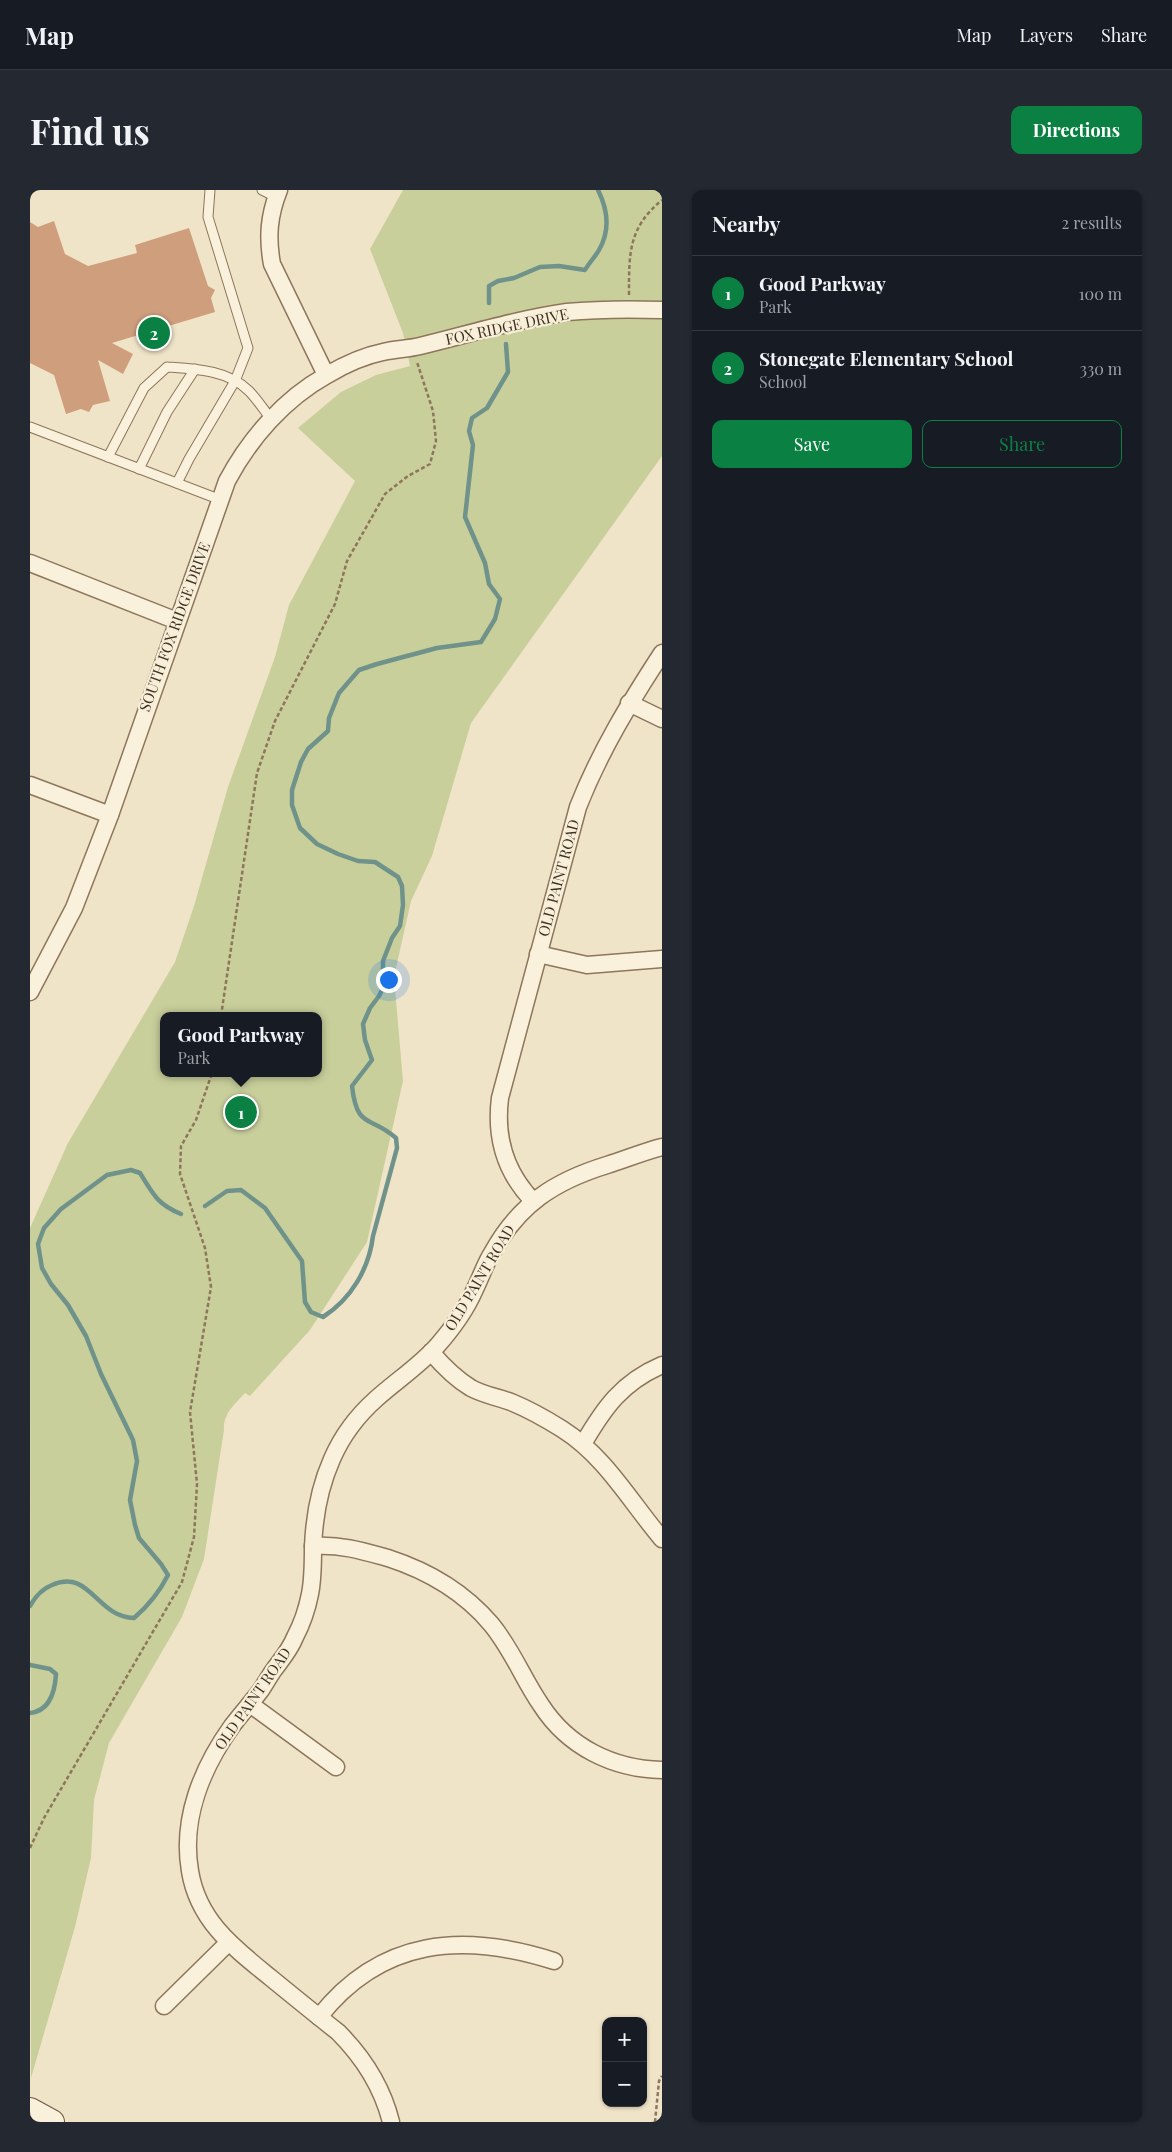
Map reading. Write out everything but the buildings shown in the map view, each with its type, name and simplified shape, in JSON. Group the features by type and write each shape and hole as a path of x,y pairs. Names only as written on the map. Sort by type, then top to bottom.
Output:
{"street":[{"path":"272,192 269,245 272,264 326,375"},
{"name":"FOX RIDGE DRIVE","path":"412,348 518,322 560,314 629,309 662,310"},
{"name":"SOUTH FOX RIDGE DRIVE","path":"30,992 74,908 110,814 228,481 240,458 253,439 271,419 326,375 356,360 382,352 412,348"},
{"path":"30,563 177,621"},
{"name":"OLD PAINT ROAD","path":"391,2122 377,2082 366,2064 348,2042 228,1943 207,1917 196,1895 190,1874 187,1850 188,1828 194,1804 210,1763 233,1726 281,1662 294,1640 304,1617 311,1593 317,1508 332,1458 343,1438 377,1398 410,1373 431,1352 458,1319 474,1292 490,1256 502,1235 533,1202 511,1173 503,1155 498,1116 500,1098 578,807 592,772 629,703 662,653"},
{"path":"629,703 662,719"},
{"path":"30,785 110,814"},
{"path":"538,954 587,965 662,959"},
{"path":"533,1202 563,1181 585,1171 662,1147"},
{"path":"431,1352 454,1376 471,1388 537,1414 583,1444 620,1482 662,1539"},
{"path":"583,1444 601,1414 615,1396 632,1381 662,1365"},
{"path":"313,1546 336,1546 358,1549 406,1564 429,1574 451,1587 471,1603 491,1624 506,1644 541,1705 554,1723 570,1738 605,1760 626,1767 662,1770"},
{"path":"250,1704 336,1767"},
{"path":"164,2006 228,1943"},
{"path":"319,2017 349,1984 368,1971 389,1960 418,1951 443,1946 497,1946 554,1961"},
{"path":"30,2110 52,2122"}],"lane":[{"path":"177,483 235,381 248,348 208,217 210,190"},
{"path":"108,457 144,388 167,367 206,370 235,381 249,391 271,419"},
{"path":"139,469 167,412 195,369"},
{"path":"30,427 221,500"}],"path":[{"path":"629,309 629,269 633,241 638,225 662,200"},
{"path":"222,1012 257,773 275,721 335,604 347,561 385,494 408,476 430,464 436,441 433,411 412,348"},
{"path":"30,1848 44,1818 182,1582 194,1537 197,1484 190,1412 212,1287 205,1248 180,1174 181,1146 196,1120 211,1077"},
{"path":"655,2122 659,2081 662,2076"}],"green space":[{"path":"403,190 662,190 662,456 471,723 432,856 411,901 394,977 403,1081 367,1242 310,1330 250,1396 245,1393 227,1414 204,1559 182,1617 109,1743 94,1800 91,1858 75,1927 31,2078 30,1228 68,1143 175,962 194,906 228,787 275,657 289,605 355,481 298,428 341,392 376,375 410,366 403,333 370,249"}],"waterway":[{"path":"489,303 489,286 498,281 514,278 540,267 559,266 585,270 599,250 605,235 606,213 598,190"},
{"path":"205,1206 227,1191 241,1190 265,1208 302,1261 305,1302 311,1312 323,1317 333,1310 350,1292 363,1271 371,1248 397,1148 396,1138 361,1116 354,1100 352,1086 372,1060 365,1040 363,1024 370,1008 383,988 383,961 392,938 400,926 403,905 402,886 398,877 375,862 358,861 317,844 300,828 292,805 292,790 301,762 308,749 328,731 329,718 339,693 359,670 437,648 481,642 495,619 500,599 489,584 485,563 465,517 473,445 469,431 472,418 487,408 508,372 506,344"},
{"path":"30,1606 45,1589 65,1581 76,1583 85,1588 110,1610 121,1616 134,1618 153,1598 168,1575 139,1538 135,1525 130,1500 137,1461 133,1440 101,1374 86,1336 68,1305 51,1284 42,1268 38,1244 44,1228 61,1209 107,1175 131,1170 140,1173 152,1193 161,1202 181,1214"},
{"path":"30,1665 50,1669 56,1674 53,1693 47,1704 37,1711 30,1713"}],"place":[{"name":"Stonegate Elementary School","path":"154,333"},
{"name":"Good Parkway","path":"241,1112"}]}
